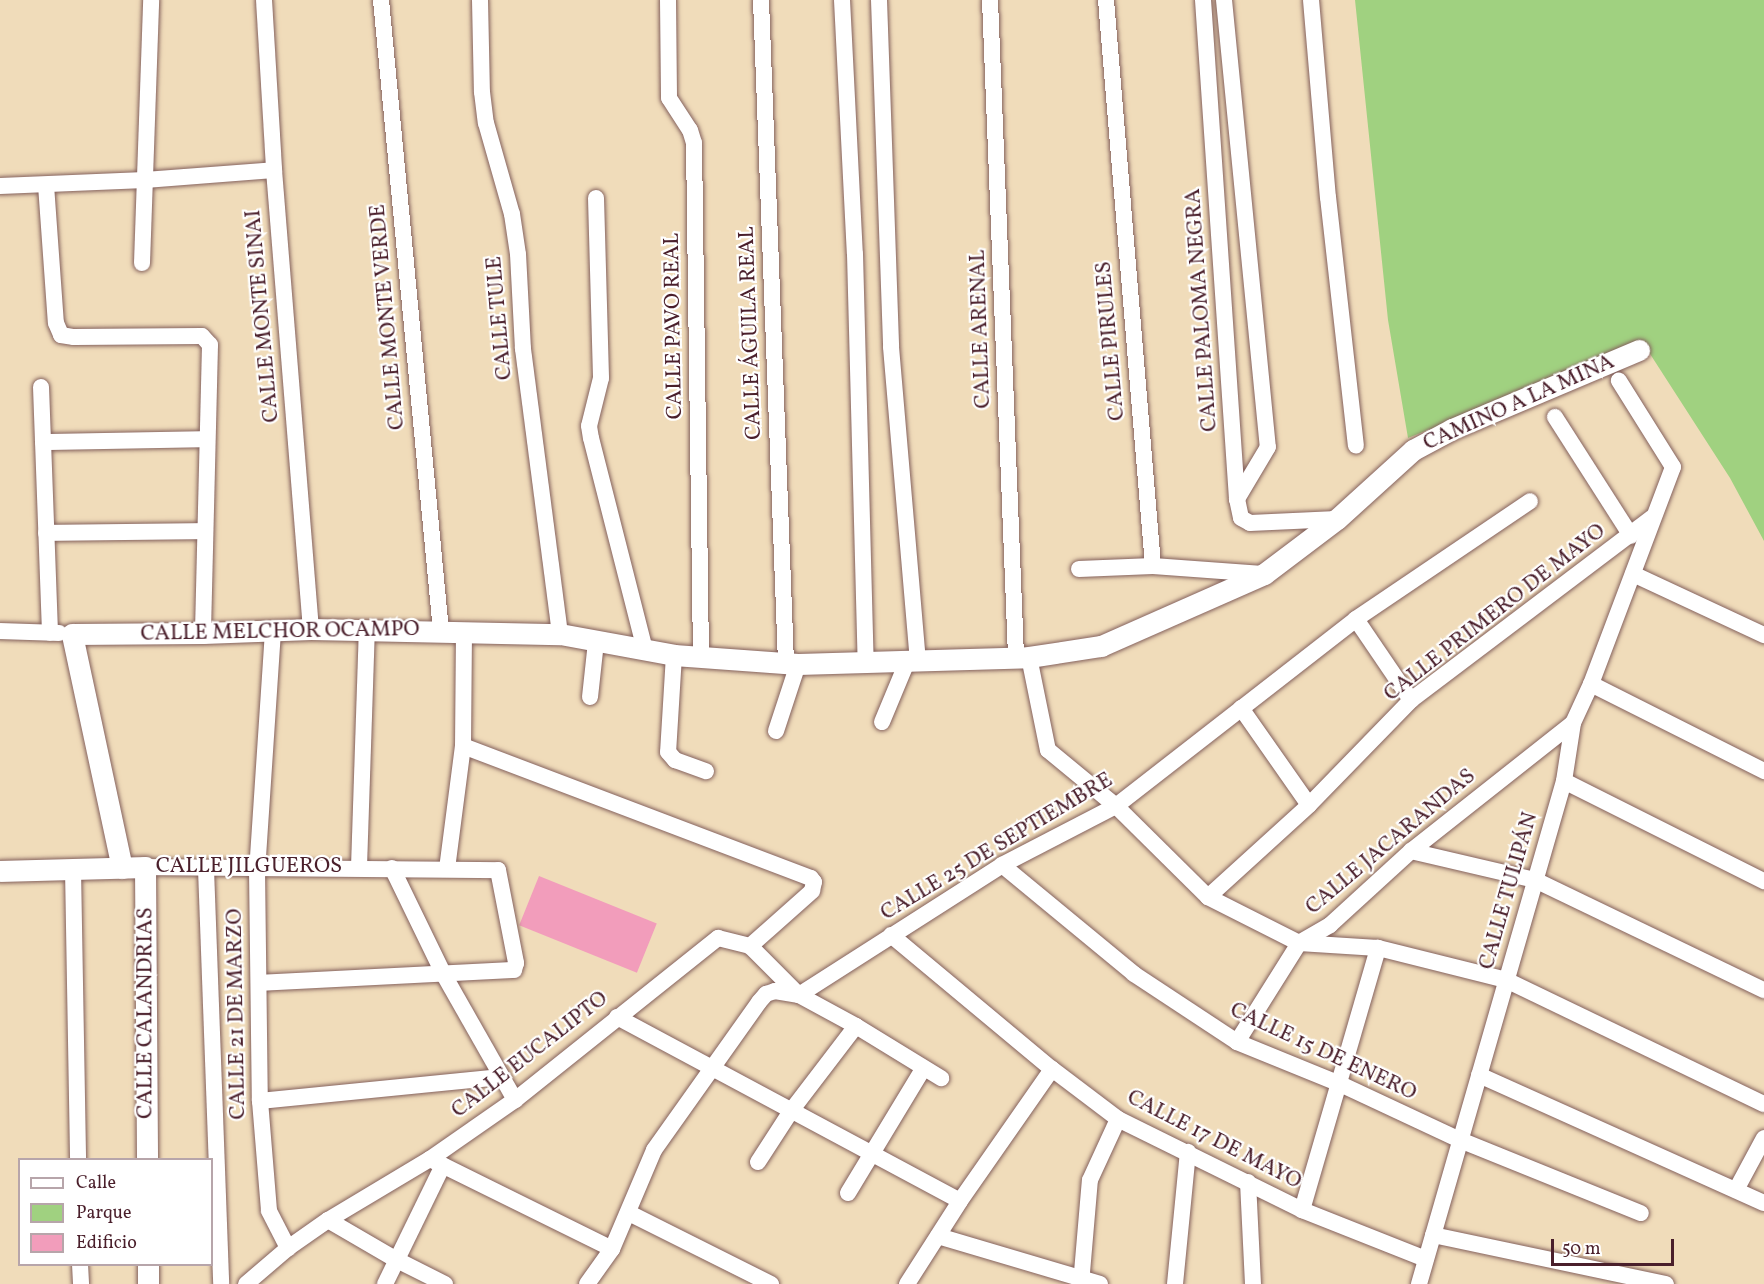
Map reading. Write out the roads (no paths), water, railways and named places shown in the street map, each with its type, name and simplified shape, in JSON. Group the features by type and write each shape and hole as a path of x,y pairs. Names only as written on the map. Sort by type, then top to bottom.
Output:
{"street":[{"path":"142,264 151,0"},
{"name":"CALLE MONTE SINAI","path":"264,0 274,170 311,629"},
{"name":"CALLE MONTE VERDE","path":"381,0 441,631"},
{"name":"CALLE TULE","path":"480,0 482,92 486,123 512,214 518,254 523,349 560,634"},
{"name":"CALLE PAVO REAL","path":"668,0 669,98 690,130 693,143 701,658"},
{"name":"CALLE ÁGUILA REAL","path":"760,0 792,664"},
{"path":"842,0 855,254 866,663"},
{"path":"879,0 891,347 912,662 882,722"},
{"name":"CALLE ARENAL","path":"990,0 1023,657 1048,750 1116,806 1208,897 1299,943"},
{"name":"CALLE PIRULES","path":"1106,0 1152,567"},
{"name":"CALLE PALOMA NEGRA","path":"1203,0 1237,499 1241,518 1246,522 1337,519"},
{"path":"1224,0 1268,447 1237,499"},
{"path":"1311,0 1328,197 1356,445"},
{"path":"0,186 145,180 274,170"},
{"path":"46,185 56,322 61,335 205,338 210,345 203,633"},
{"path":"596,198 601,378 590,426 591,438 645,650"},
{"name":"CAMINO A LA MINA","path":"912,662 1023,657 1101,646 1264,574 1337,519 1413,450 1452,429 1638,350"},
{"name":"CALLE TULIPÁN","path":"1419,1284 1564,781 1573,723 1591,684 1673,464 1618,381"},
{"path":"41,387 50,633"},
{"path":"1556,417 1631,536"},
{"path":"43,442 207,439"},
{"name":"CALLE 25 DE SEPTIEMBRE","path":"799,995 1002,865 1116,806 1356,619 1530,501"},
{"name":"CALLE PRIMERO DE MAYO","path":"1208,897 1309,806 1412,700 1631,536 1655,515"},
{"path":"46,532 205,531"},
{"path":"1079,569 1152,567 1264,574"},
{"path":"1633,574 1764,635"},
{"path":"1356,619 1412,700"},
{"path":"359,867 367,629"},
{"name":"CALLE MELCHOR OCAMPO","path":"0,631 72,634 367,629 560,634 596,642 701,658 792,664 912,662"},
{"name":"CALLE 21 DE MARZO","path":"273,631 256,869 260,983 260,1101 269,1211 288,1248"},
{"path":"447,869 463,746 464,631"},
{"path":"72,634 122,868"},
{"path":"590,697 596,642"},
{"path":"674,655 668,752 675,760 706,771"},
{"path":"776,731 792,664"},
{"path":"1591,684 1764,771"},
{"path":"1241,708 1309,806"},
{"name":"CALLE JACARANDAS","path":"1237,1042 1299,943 1330,925 1411,851 1573,723"},
{"path":"463,746 806,875 814,882 812,891 750,946 799,995 856,1026 941,1078"},
{"path":"1564,781 1764,881"},
{"path":"1411,851 1535,880 1764,990"},
{"name":"CALLE 15 DE ENERO","path":"1002,865 1134,974 1237,1042 1340,1084 1460,1140 1641,1213"},
{"name":"CALLE JILGUEROS","path":"0,871 145,867 256,869 359,867 498,870 516,968 511,971 444,975"},
{"name":"CALLE CALANDRIAS","path":"145,867 147,1158"},
{"path":"392,868 444,975 515,1100"},
{"path":"73,869 78,1158"},
{"path":"206,869 220,1284"},
{"name":"CALLE 17 DE MAYO","path":"891,934 1052,1069 1118,1119 1302,1210 1426,1259"},
{"name":"CALLE EUCALIPTO","path":"246,1284 288,1248 328,1220 436,1162 718,938 750,946"},
{"path":"1299,943 1378,948 1506,980 1764,1104"},
{"path":"1302,1210 1378,948"},
{"path":"260,983 444,975"},
{"path":"587,1284 612,1249 654,1150 766,994 776,991 799,995"},
{"path":"617,1017 960,1201"},
{"path":"758,1162 791,1111 856,1026"},
{"path":"848,1193 923,1069"},
{"path":"907,1284 960,1201 1052,1069"},
{"path":"1479,1075 1764,1203"},
{"path":"260,1101 501,1077"},
{"path":"1081,1281 1090,1180 1118,1119"},
{"path":"1736,1190 1764,1138"},
{"path":"1175,1284 1188,1152"},
{"path":"385,1284 436,1162 612,1249"},
{"path":"1248,1182 1253,1284"},
{"path":"629,1213 771,1284"},
{"path":"328,1220 395,1259 445,1284"},
{"path":"1433,1235 1666,1284"},
{"path":"938,1236 1081,1281 1100,1284"},
{"path":"80,1266 81,1284"},
{"path":"148,1266 148,1284"}]}
